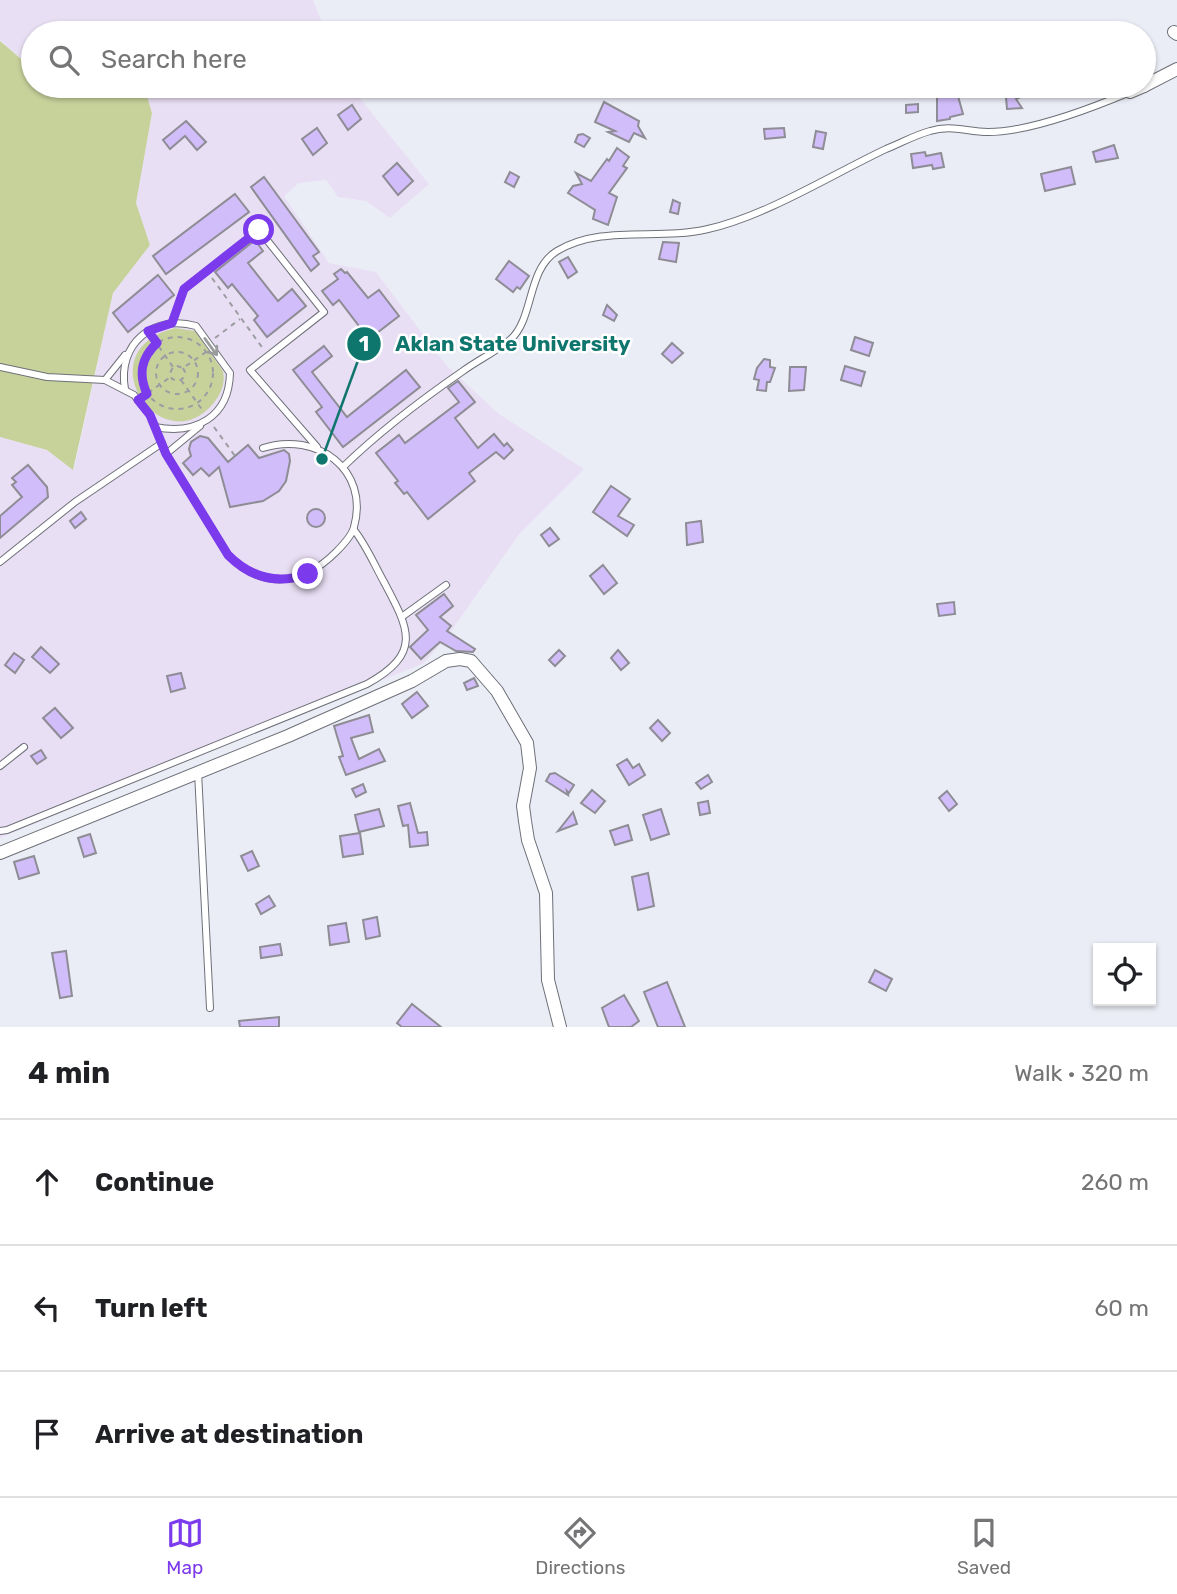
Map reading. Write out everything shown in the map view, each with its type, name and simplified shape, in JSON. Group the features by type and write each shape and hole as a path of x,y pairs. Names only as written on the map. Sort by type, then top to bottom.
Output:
{"street":[{"path":"1156,80 1177,69"},
{"path":"0,853 387,692 446,662 460,659 475,664 497,691 527,743 530,768 523,806 528,840 546,893 548,980 560,1027"}],"lane":[{"path":"343,467 363,448 461,372 512,338 520,326 536,280 554,253 563,248 601,236 669,234 708,229 753,215 841,170 928,131 946,127 988,132 1014,129 1088,110 1116,98"},
{"path":"0,831 367,684 385,675 404,653 406,634 403,616 354,530 356,498 343,467 318,449 250,370 324,313 259,230 184,289"},
{"path":"105,380 148,331 172,323 196,326 230,373 230,381 225,399 208,419 166,454"},
{"path":"125,389 124,366 133,345"},
{"path":"0,367 47,377 105,380 125,389 143,405 166,454 228,555 250,573 286,580 308,574 329,559 354,530"},
{"path":"155,427 185,429 208,419"},
{"path":"263,448 288,442 318,449"},
{"path":"0,562 75,502 162,443"},
{"path":"403,616 446,585"},
{"path":"0,766 24,747"},
{"path":"198,772 210,1008"}],"path":[{"path":"207,271 268,356"},
{"path":"172,323 184,289"},
{"path":"183,368 240,319"},
{"path":"148,331 173,367"},
{"path":"178,337 209,347 212,362 211,385 198,403 189,408 170,409 161,406 147,394 142,384 143,361 157,343 178,337"},
{"path":"178,352 194,360 198,378 189,390 173,394 160,385 156,373 160,360 165,356 178,352"},
{"path":"173,367 183,368"},
{"path":"173,367 170,370 171,377 181,380"},
{"path":"181,380 185,374 183,368"},
{"path":"147,394 171,377"},
{"path":"181,380 235,456"}],"shaded area":[{"path":"0,0 313,0 321,21 21,21 21,58 0,40"},
{"path":"148,98 360,98 429,184 390,218 366,201 338,197 326,180 299,183 284,196 329,263 376,272 446,365 499,414 584,469 520,533 449,634 424,663 0,838 0,437 47,450 74,469 113,293 150,245 136,203 152,113"}],"green space":[{"path":"0,41 21,59 21,98 148,98 152,113 136,203 150,245 113,293 73,470 47,450 0,437"},
{"path":"175,328 195,331 224,376 222,390 212,405 192,419 172,421 154,412 140,397 133,378 135,358 148,340"}],"building":[{"path":"937,98 959,98 963,114 937,121"},
{"path":"1006,98 1018,98 1016,99 1022,108 1007,109"},
{"path":"604,102 639,121 638,126 645,138 634,133 629,142 608,132 615,131 595,122"},
{"path":"918,104 918,112 906,113 906,105"},
{"path":"352,105 361,119 348,130 338,115"},
{"path":"186,121 206,142 197,150 185,136 170,149 163,140"},
{"path":"317,128 327,143 313,155 302,139"},
{"path":"784,128 785,137 765,139 764,129"},
{"path":"816,131 826,133 823,149 813,147"},
{"path":"583,134 590,138 584,147 575,142 578,135"},
{"path":"1114,145 1118,158 1096,162 1093,152"},
{"path":"617,148 629,157 623,166 627,168 609,193 617,197 608,225 593,219 595,210 568,193 573,186 582,184 576,173 591,181"},
{"path":"925,152 926,156 941,153 944,167 933,169 932,165 913,168 911,154"},
{"path":"397,163 413,181 398,195 383,176"},
{"path":"1071,167 1075,184 1045,191 1041,174"},
{"path":"510,172 519,177 514,187 505,182"},
{"path":"264,177 319,252 313,256 319,264 311,271 251,187"},
{"path":"235,194 249,212 166,274 153,256"},
{"path":"673,200 680,203 678,214 670,212"},
{"path":"255,240 263,251 248,263 278,301 292,289 306,306 267,337 254,320 258,316 232,284 228,288 215,272"},
{"path":"663,242 679,243 676,262 659,259"},
{"path":"568,257 577,272 568,278 559,262"},
{"path":"509,261 529,276 520,289 517,287 513,292 496,279"},
{"path":"341,269 347,272 368,298 379,290 399,316 369,339 339,300 333,305 322,291 338,279 334,274"},
{"path":"158,275 174,295 128,332 113,313"},
{"path":"607,305 617,315 614,321 603,315"},
{"path":"855,337 873,343 869,356 851,350"},
{"path":"672,343 683,353 672,363 662,354"},
{"path":"324,346 332,356 312,372 347,417 406,370 420,387 343,447 316,412 322,407 293,370"},
{"path":"764,359 770,360 770,367 775,368 770,382 767,382 766,391 757,390 759,380 754,379 757,368"},
{"path":"845,366 865,372 861,386 841,380"},
{"path":"790,367 806,367 804,390 789,391"},
{"path":"458,381 475,402 455,418 478,448 494,434 504,446 507,443 513,450 504,459 496,452 469,473 475,481 428,519 407,492 404,494 395,483 398,481 376,453 399,435 405,443 459,402 448,388"},
{"path":"200,436 208,438 228,462 248,445 259,458 284,450 289,454 290,461 286,481 279,491 263,501 230,507 219,467 209,476 201,468 193,475 183,463 191,456 191,442"},
{"path":"28,465 47,487 48,497 0,538 0,516 22,497 12,485 16,482 12,478"},
{"path":"611,486 630,499 618,516 634,525 627,536 593,512"},
{"path":"316,509 322,512 325,518 322,524 316,527 310,524 307,518 310,512"},
{"path":"81,512 86,519 75,528 70,521"},
{"path":"701,521 703,542 687,545 686,523"},
{"path":"550,528 559,539 549,546 541,535"},
{"path":"603,565 617,583 604,594 590,576"},
{"path":"444,594 453,606 440,617 451,626 447,631 475,649 473,652 456,651 440,642 421,659 410,647 428,630 416,615"},
{"path":"954,602 955,614 939,616 937,604"},
{"path":"41,647 59,664 50,673 32,657"},
{"path":"559,650 565,656 555,666 549,660"},
{"path":"618,650 629,663 621,670 611,658"},
{"path":"14,653 24,660 15,673 5,665"},
{"path":"181,673 185,688 171,692 167,676"},
{"path":"474,678 478,686 467,690 464,683"},
{"path":"417,692 428,706 412,718 402,704"},
{"path":"55,708 73,728 61,738 43,718"},
{"path":"369,715 373,732 351,738 359,759 379,749 385,761 346,775 339,757 343,756 334,726"},
{"path":"658,720 670,733 662,741 650,728"},
{"path":"41,750 46,758 37,764 31,756"},
{"path":"627,759 633,768 639,764 645,775 629,785 617,765"},
{"path":"555,773 574,785 569,793 567,791 568,795 546,781 550,774"},
{"path":"708,775 712,782 701,789 696,783"},
{"path":"363,784 366,792 356,797 352,789"},
{"path":"592,790 605,801 595,813 581,803"},
{"path":"947,791 957,804 949,811 939,798"},
{"path":"708,801 710,813 700,815 698,803"},
{"path":"410,803 418,833 427,832 428,845 410,847 408,825 403,826 398,806"},
{"path":"379,809 384,826 359,832 355,815"},
{"path":"661,809 669,834 651,840 643,815"},
{"path":"573,812 577,824 558,831"},
{"path":"628,825 632,840 615,845 610,831"},
{"path":"360,833 363,854 343,857 340,836"},
{"path":"90,834 96,853 84,857 78,838"},
{"path":"252,851 259,866 248,871 241,856"},
{"path":"34,856 39,873 19,879 14,862"},
{"path":"648,873 654,906 638,910 632,877"},
{"path":"269,896 275,906 261,914 256,904"},
{"path":"377,917 380,936 366,939 363,920"},
{"path":"346,923 349,942 330,945 328,926"},
{"path":"280,944 282,955 261,958 260,947"},
{"path":"66,951 72,996 60,998 52,953"},
{"path":"875,970 892,979 886,991 869,982"},
{"path":"667,982 685,1027 658,1027 644,992"},
{"path":"624,995 639,1021 631,1027 609,1027 602,1008"},
{"path":"412,1004 441,1027 402,1027 397,1023"},
{"path":"279,1017 279,1027 240,1027 239,1021"}],"place":[{"name":"Aklan State University","path":"322,459"}],"route":[{"path":"259,230 184,289 172,323 148,331 157,343 143,361 142,384 147,394 138,400 150,415 166,454 228,555 238,565 261,577 286,580 308,574"}]}
